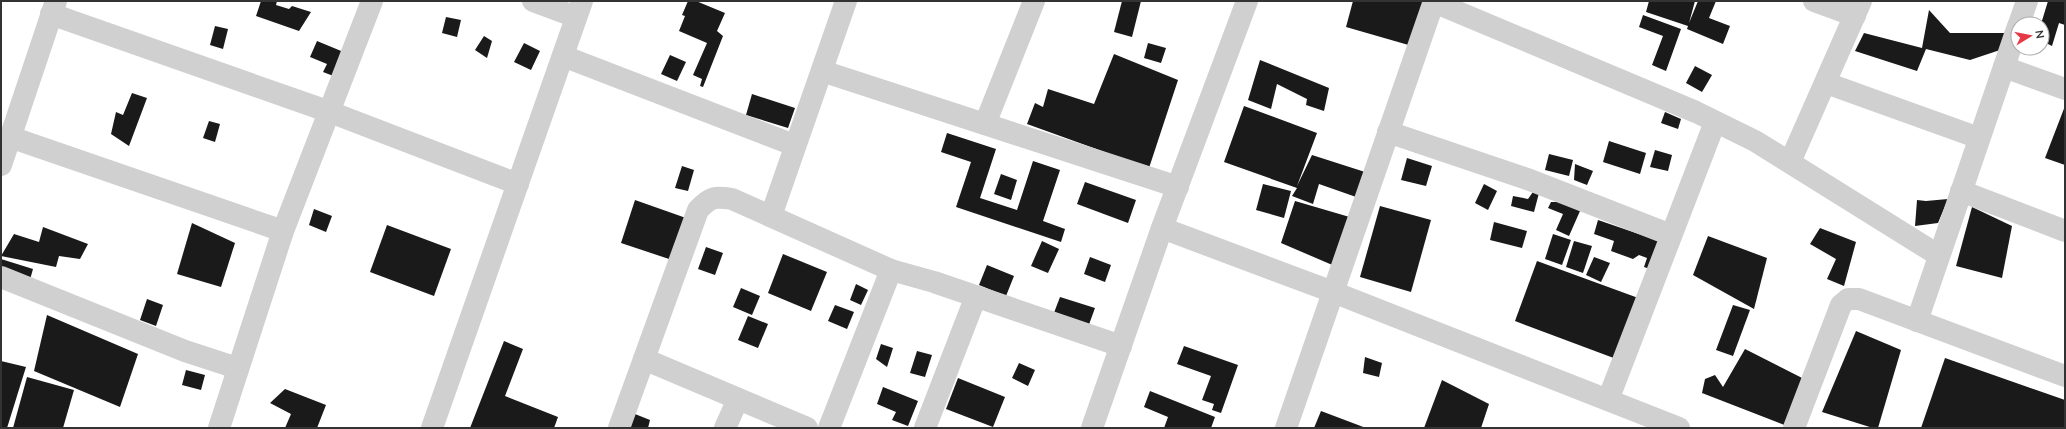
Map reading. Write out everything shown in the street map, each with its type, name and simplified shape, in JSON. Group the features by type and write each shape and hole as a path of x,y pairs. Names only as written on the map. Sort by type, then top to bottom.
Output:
{"street":[{"path":"219,428 237,368 283,231 372,1"},
{"path":"434,428 579,9 532,1"},
{"path":"771,216 794,145 822,71 846,1"},
{"path":"985,124 1034,1"},
{"path":"1092,428 1162,228 1247,1"},
{"path":"1286,428 1434,1 1696,112 1755,141 1938,255"},
{"path":"1790,162 1858,9 1814,1"},
{"path":"2021,16 2027,1"},
{"path":"1,165 53,7 518,184"},
{"path":"1917,321 1938,255 2010,49"},
{"path":"563,56 794,145"},
{"path":"2004,67 2065,89"},
{"path":"822,71 1178,187"},
{"path":"1826,83 1979,138"},
{"path":"1608,400 1715,122"},
{"path":"1388,132 1530,180 1672,235"},
{"path":"10,137 283,231"},
{"path":"1961,191 2065,231"},
{"path":"619,428 698,210 708,200 719,197 732,198 891,270 976,296 1121,346"},
{"path":"1162,228 1332,292 1679,428"},
{"path":"829,428 891,270"},
{"path":"1,277 185,351 237,368"},
{"path":"925,428 976,296"},
{"path":"1794,428 1841,305 1848,299 1859,299 2065,376"},
{"path":"644,359 807,428"},
{"path":"725,428 738,399"}],"building":[{"path":"261,1 277,1 276,5 289,9 292,6 311,12 299,31 256,16"},
{"path":"688,1 696,1 725,13 717,31 723,36 703,87 700,86 702,79 693,75 707,43 679,31 685,16 682,15"},
{"path":"1122,1 1141,1 1132,37 1114,32"},
{"path":"1353,1 1424,2 1412,46 1346,27"},
{"path":"1649,1 1695,1 1689,23 1698,1 1716,1 1709,18 1730,26 1723,44 1687,29 1688,26 1646,12"},
{"path":"2048,1 2065,1 2065,25 2059,23 2052,46 2050,45 2050,16 2043,16"},
{"path":"1929,10 1950,33 2005,33 2000,50 1970,60 1926,49 1917,71 1855,51 1864,33 1922,48"},
{"path":"1643,15 1681,29 1666,71 1652,65 1663,36 1639,27"},
{"path":"446,17 461,20 457,37 442,33"},
{"path":"215,26 228,29 223,49 210,45"},
{"path":"484,36 492,41 487,58 475,50"},
{"path":"317,41 346,53 336,77 323,72 327,64 310,57"},
{"path":"524,43 540,51 531,70 514,62"},
{"path":"1148,43 1166,48 1161,63 1144,58"},
{"path":"1114,54 1178,80 1149,168 1027,124 1035,103 1043,107 1048,89 1094,104"},
{"path":"670,55 686,62 677,81 661,74"},
{"path":"1260,60 1329,88 1324,111 1306,105 1307,99 1277,84 1271,109 1248,100"},
{"path":"1695,66 1712,75 1702,92 1686,83"},
{"path":"132,93 147,98 129,146 111,134 116,112 123,115"},
{"path":"752,94 795,108 788,128 746,115"},
{"path":"1244,106 1317,133 1297,186 1312,155 1365,172 1359,198 1319,184 1313,204 1292,196 1297,188 1224,162"},
{"path":"2065,106 2065,165 2045,158"},
{"path":"1665,112 1681,119 1678,129 1661,123"},
{"path":"209,121 220,124 215,142 203,138"},
{"path":"947,133 996,149 980,198 1017,210 1033,161 1060,170 1043,221 1065,229 1061,242 956,207 971,162 941,152"},
{"path":"1609,141 1646,153 1640,174 1603,162"},
{"path":"1655,150 1672,155 1668,171 1650,167"},
{"path":"1549,154 1573,160 1569,176 1545,170"},
{"path":"1407,158 1432,166 1426,186 1401,180"},
{"path":"1575,164 1593,171 1587,185 1574,180"},
{"path":"682,166 694,170 688,191 675,188"},
{"path":"1001,174 1017,180 1011,200 994,194"},
{"path":"1085,182 1136,200 1128,223 1077,204"},
{"path":"1263,184 1291,191 1284,218 1256,210"},
{"path":"1484,184 1497,191 1488,210 1475,203"},
{"path":"1535,189 1539,193 1534,212 1511,206 1513,196 1528,199"},
{"path":"1948,199 1938,223 1915,226 1917,200 1926,201"},
{"path":"635,200 686,218 672,260 621,243"},
{"path":"1295,201 1353,218 1337,267 1281,243"},
{"path":"1551,202 1561,202 1580,211 1569,236 1556,230 1563,214 1548,208"},
{"path":"1380,206 1431,220 1411,292 1360,277"},
{"path":"1972,207 2012,226 2002,278 1956,266"},
{"path":"314,209 332,216 326,232 309,225"},
{"path":"1598,220 1665,243 1656,271 1644,267 1647,258 1639,255 1633,259 1611,251 1614,241 1594,234"},
{"path":"1494,222 1527,231 1522,248 1490,240"},
{"path":"192,223 235,243 221,287 177,274"},
{"path":"387,225 451,249 434,296 370,272"},
{"path":"43,227 88,244 80,259 59,256 56,267 1,256 14,234 39,242"},
{"path":"1820,228 1856,242 1844,286 1827,279 1836,259 1810,244"},
{"path":"1553,234 1571,240 1562,265 1545,259"},
{"path":"1708,236 1767,258 1754,309 1693,275"},
{"path":"1042,241 1059,249 1048,273 1031,266"},
{"path":"1574,241 1592,246 1583,273 1566,267"},
{"path":"706,247 723,253 715,275 698,269"},
{"path":"783,254 827,272 811,311 768,293"},
{"path":"1090,257 1111,265 1105,282 1084,274"},
{"path":"1594,257 1610,263 1601,282 1586,275"},
{"path":"1,259 33,269 29,283 1,274"},
{"path":"1537,261 1641,299 1619,360 1515,321"},
{"path":"987,265 1014,276 1006,296 979,285"},
{"path":"856,284 868,290 861,305 850,300"},
{"path":"741,288 760,296 752,315 733,307"},
{"path":"1060,297 1095,308 1087,330 1052,318"},
{"path":"147,299 163,305 156,326 140,320"},
{"path":"835,305 854,312 847,329 828,321"},
{"path":"1733,305 1750,310 1733,356 1716,350"},
{"path":"47,315 138,354 120,407 34,371"},
{"path":"748,316 768,324 758,348 738,340"},
{"path":"1856,331 1901,350 1878,428 1873,428 1822,412"},
{"path":"504,341 523,349 505,396 558,417 554,428 470,428"},
{"path":"881,344 893,348 887,367 876,359"},
{"path":"1184,346 1238,365 1221,413 1212,410 1214,404 1202,400 1211,376 1177,364"},
{"path":"1745,349 1810,382 1792,428 1702,393 1705,379 1715,375 1723,387"},
{"path":"917,351 932,355 925,377 910,373"},
{"path":"1365,357 1382,363 1379,377 1363,373"},
{"path":"1945,358 2065,400 2065,428 1921,428"},
{"path":"1,361 26,367 7,428 1,428"},
{"path":"1019,363 1035,370 1028,386 1012,378"},
{"path":"186,370 205,375 201,390 182,385"},
{"path":"27,377 74,390 63,428 13,428"},
{"path":"958,378 1005,397 993,427 946,409"},
{"path":"1442,380 1489,404 1481,428 1424,428"},
{"path":"883,387 918,401 908,426 892,420 896,412 877,404"},
{"path":"285,389 326,405 317,428 285,428 291,414 270,403"},
{"path":"1150,391 1215,417 1211,428 1164,428 1168,417 1144,407"},
{"path":"1321,411 1366,428 1314,428"},
{"path":"635,414 650,420 648,428 629,428"}]}
